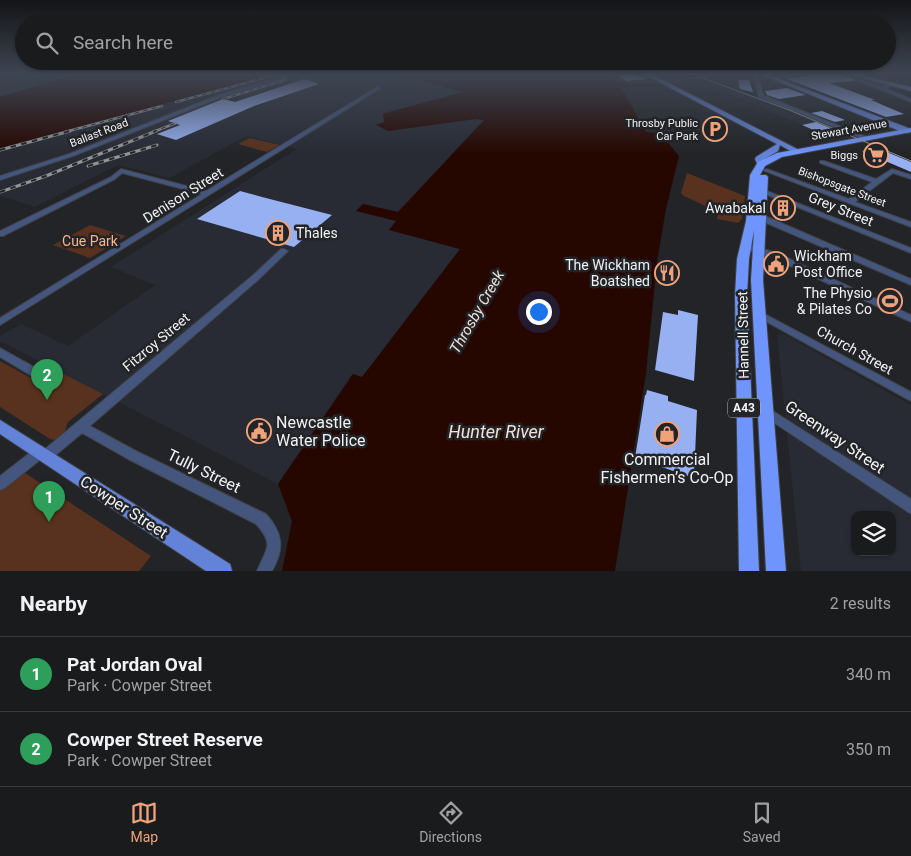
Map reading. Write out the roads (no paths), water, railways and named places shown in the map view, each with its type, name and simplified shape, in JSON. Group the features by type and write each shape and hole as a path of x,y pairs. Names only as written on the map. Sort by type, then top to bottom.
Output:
{"highway":[{"name":"Stewart Avenue","path":"798,154 866,138 910,132"},
{"name":"Stewart Avenue","path":"798,154 910,132"},
{"path":"763,167 798,154"},
{"name":"Hannell Street","path":"749,571 741,295 752,248 762,218 763,167"},
{"name":"Hannell Street","path":"763,167 754,175 751,221 776,571"}],"main road":[{"path":"694,101 776,146 798,154"},
{"path":"696,101 798,154"},
{"path":"832,101 910,132"},
{"path":"763,167 759,160 775,149 776,146"},
{"name":"Cowper Street","path":"0,426 223,571"}],"street":[{"name":"Ballast Road","path":"0,178 63,158 209,101"},
{"name":"Denison Street","path":"0,322 359,101"},
{"path":"773,101 866,138"},
{"path":"822,162 877,182"},
{"name":"Bishopsgate Street","path":"763,167 911,225"},
{"path":"0,227 113,178 121,171 208,194"},
{"path":"850,202 892,171 911,177"},
{"name":"Grey Street","path":"762,191 911,251"},
{"path":"0,234 54,204"},
{"path":"762,218 911,282"},
{"path":"752,248 776,256 911,319"},
{"name":"Fitzroy Street","path":"0,484 80,426 255,278 284,251"},
{"name":"Church Street","path":"759,314 911,397"},
{"path":"0,352 41,376"},
{"name":"Greenway Street","path":"765,411 911,508"},
{"name":"Tully Street","path":"80,426 132,455 261,519 272,530 274,541 273,553 264,571"}],"water":[{"path":"0,101 176,101 0,148"},
{"name":"Hunter River","path":"431,101 629,101 646,132 660,133 679,156 666,209 657,262 646,373 615,571 282,571 292,521 278,484 353,374 362,377 460,249 389,230 396,221 356,211 363,204 398,212 484,120 475,119 388,131 376,125 384,122 383,114"}],"tram line":[{"path":"764,101 911,161"}],"railway":[{"path":"176,102 181,101"},
{"path":"65,132 162,106"},
{"path":"153,132 176,123"},
{"path":"0,150 70,131"},
{"path":"0,192 46,176 156,131"},
{"path":"88,166 157,145"}],"place":[{"name":"Throsby Public Car Park","path":"715,129"},
{"name":"Biggs","path":"876,155"},
{"name":"Awabakal","path":"783,208"},
{"name":"Thales","path":"278,233"},
{"name":"Wickham Post Office","path":"776,264"},
{"name":"The Wickham Boatshed","path":"667,273"},
{"name":"The Physio & Pilates Co","path":"890,301"},
{"name":"Cowper Street Reserve","path":"47,400"},
{"name":"Newcastle Water Police","path":"259,431"},
{"name":"Commercial Fishermen’s Co-Op","path":"667,434"},
{"name":"Pat Jordan Oval","path":"49,522"}],"park label":[{"name":"Cue Park","path":"90,241"}],"water label":[{"name":"Throsby Creek","path":"477,312"}]}
